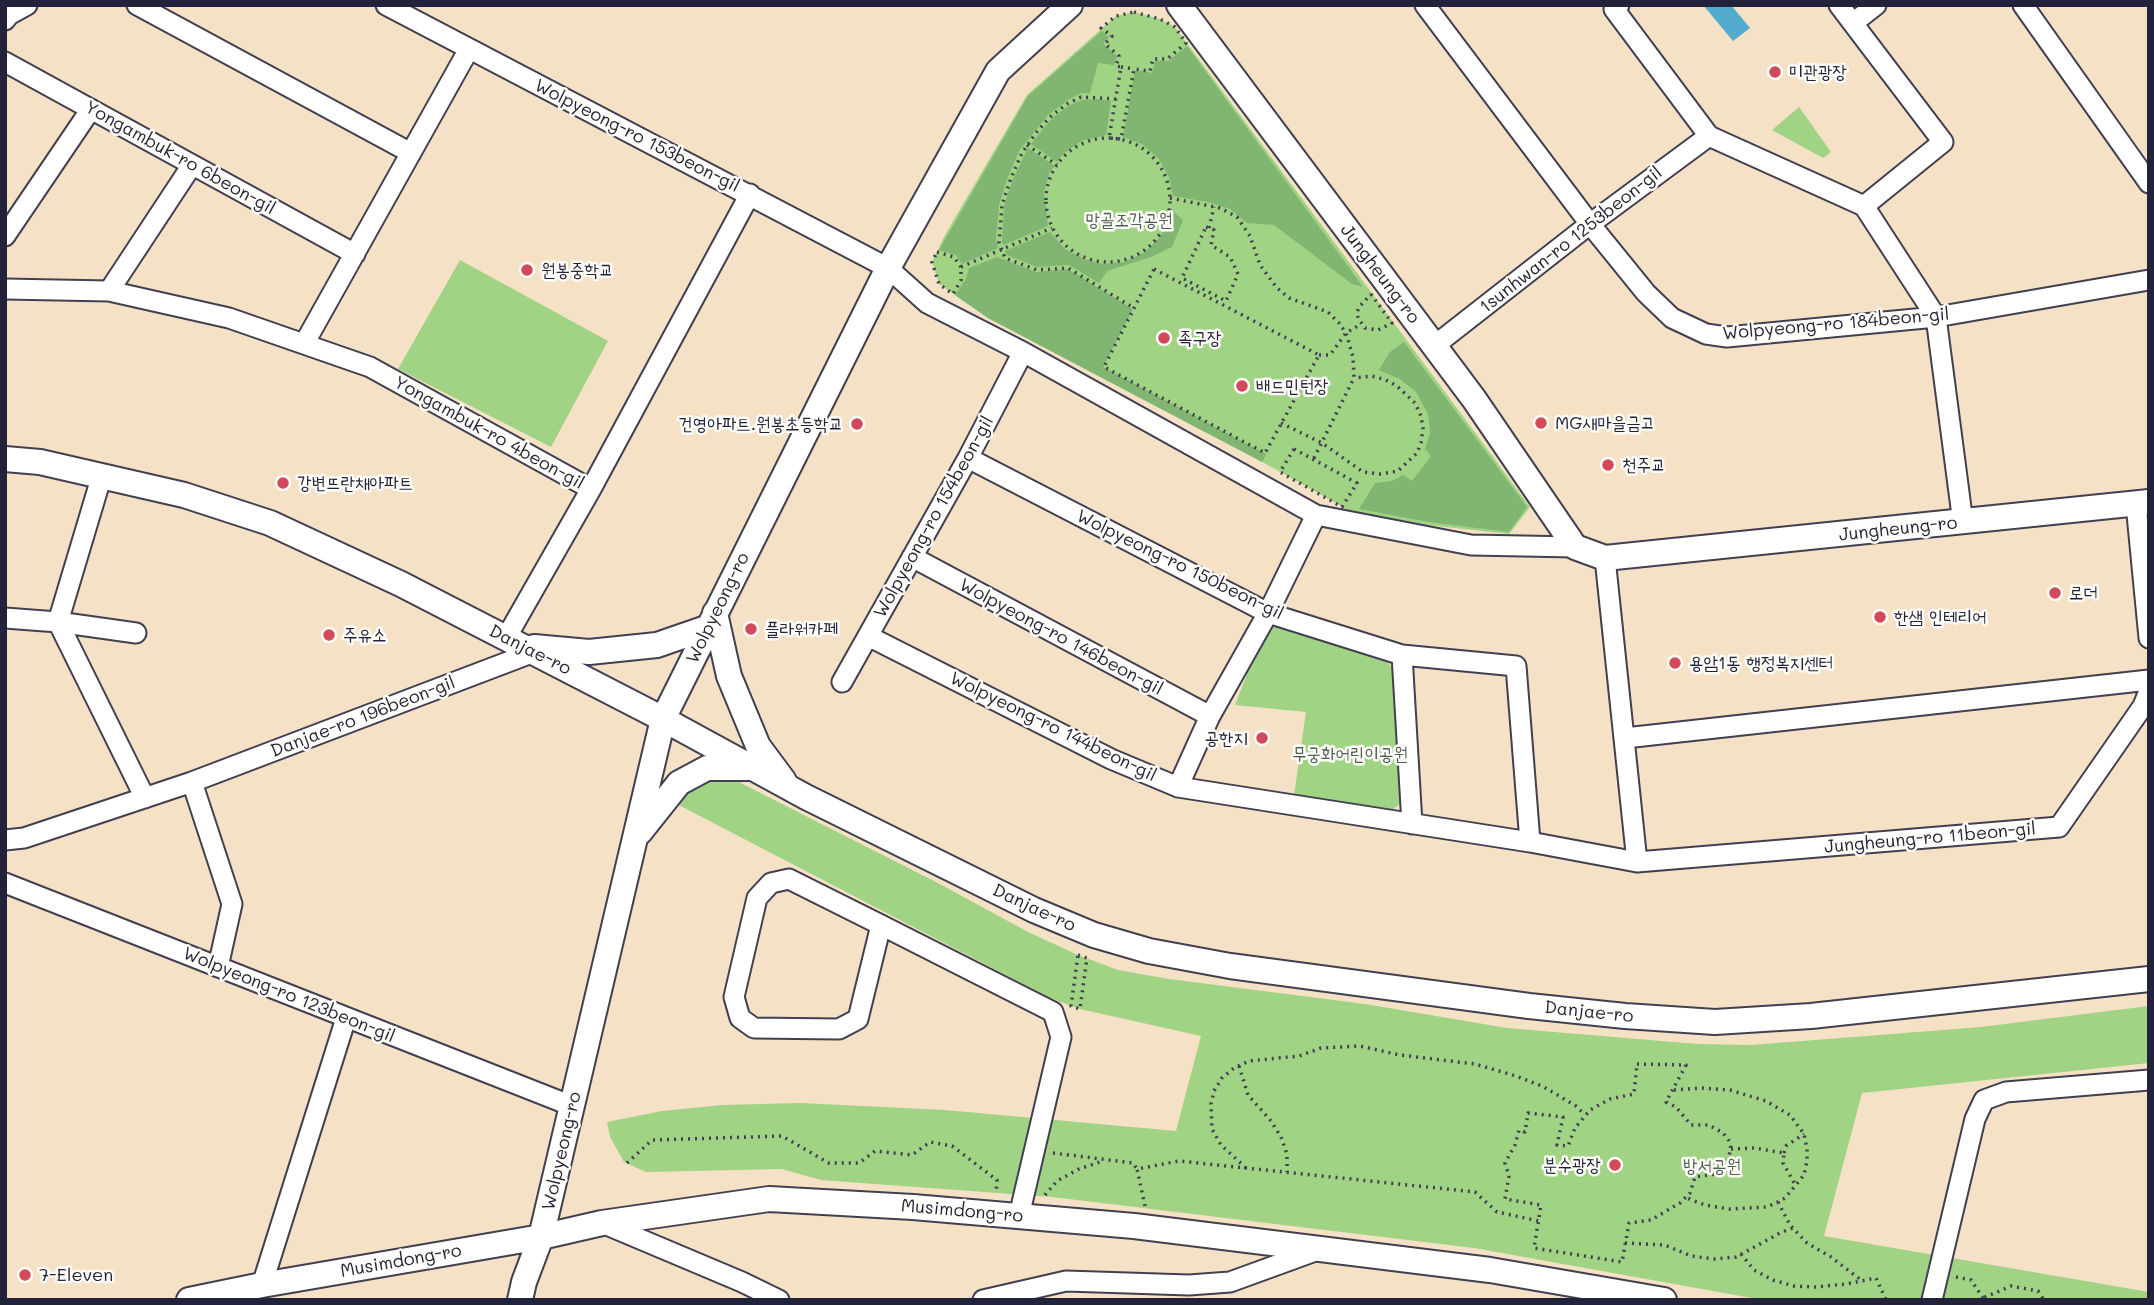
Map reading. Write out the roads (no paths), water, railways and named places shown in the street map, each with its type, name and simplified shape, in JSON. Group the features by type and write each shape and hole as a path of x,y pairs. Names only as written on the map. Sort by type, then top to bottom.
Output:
{"street":[{"path":"5,20 27,5"},
{"path":"137,5 411,153"},
{"name":"Wolpyeong-ro 153beon-gil","path":"386,5 888,268 927,303 1023,352 1316,515 1471,545 1575,547"},
{"name":"Wolpyeong-ro","path":"522,1291 541,1237 663,719 888,268 998,71 1070,5"},
{"name":"Jungheung-ro","path":"1179,5 1474,399 1575,547"},
{"name":"Wolpyeong-ro 184beon-gil","path":"1425,5 1646,293 1672,318 1706,334 1727,337 1936,317 2149,280"},
{"path":"1619,5 1614,9 1709,136 1864,206 1936,317 1963,523"},
{"path":"1839,5 1943,142 1864,206"},
{"path":"1853,23 1876,5"},
{"path":"2023,5 2149,183"},
{"path":"304,344 469,49"},
{"name":"Yongambuk-ro 6beon-gil","path":"5,62 355,254"},
{"path":"5,236 91,109"},
{"name":"1sunhwan-ro 1253beon-gil","path":"1434,346 1590,223 1709,136"},
{"path":"109,291 192,165"},
{"name":"Yongambuk-ro 4beon-gil","path":"5,289 109,291 229,318 370,367 591,489 750,194"},
{"name":"Wolpyeong-ro 154beon-gil","path":"842,682 968,457 1023,352"},
{"name":"Wolpyeong-ro 150beon-gil","path":"968,457 1268,612 1402,655 1516,666 1530,842"},
{"name":"Danjae-ro","path":"5,459 40,462 102,475 184,495 270,523 401,584 663,719 789,788 1034,910 1094,935 1149,951 1230,966 1383,988 1570,1010 1715,1021 1811,1016 2149,979"},
{"path":"102,475 58,622 145,798"},
{"path":"591,489 520,645 589,652 657,645 712,620 729,676 758,746 789,788"},
{"path":"2142,503 2149,638"},
{"name":"Jungheung-ro","path":"1605,558 2142,503"},
{"path":"1178,787 1210,716 1268,612 1316,515"},
{"path":"1575,547 1605,558 1637,862"},
{"name":"Wolpyeong-ro 146beon-gil","path":"912,557 1210,716"},
{"path":"5,618 136,633"},
{"name":"Wolpyeong-ro 144beon-gil","path":"868,636 1099,752 1178,787 1530,842 1637,862"},
{"name":"Danjae-ro 196beon-gil","path":"5,840 24,838 192,782 520,645"},
{"path":"1402,655 1412,824"},
{"path":"1625,738 2149,680"},
{"name":"Jungheung-ro 11beon-gil","path":"1637,862 2059,827 2143,706 2149,691"},
{"path":"635,838 679,783 707,768 753,768"},
{"path":"192,782 232,904 218,967"},
{"path":"881,925 858,1020 839,1029 754,1028 740,1018 734,997 757,898 771,883 789,878 1053,1012 1061,1037 1019,1216"},
{"name":"Wolpyeong-ro 123beon-gil","path":"5,883 572,1106"},
{"path":"268,1289 346,1018"},
{"path":"1932,1300 1975,1119 1984,1100 2006,1091 2149,1080"},
{"name":"Musimdong-ro","path":"189,1300 268,1289 601,1223 769,1199 913,1207 1134,1226 1490,1270 1664,1300"},
{"path":"601,1223 779,1300"},
{"path":"983,1300 1066,1281 1189,1285 1230,1282 1322,1248"}],"water":[{"path":"1703,5 1731,5 1750,28 1733,41"}],"place":[{"name":"미관광장","path":"1775,72"},
{"name":"원봉중학교","path":"527,270"},
{"name":"족구장","path":"1164,338"},
{"name":"배드민턴장","path":"1242,386"},
{"name":"MG새마을금고","path":"1541,423"},
{"name":"건영아파트.원봉초등학교","path":"857,424"},
{"name":"천주교","path":"1608,465"},
{"name":"강변뜨란채아파트","path":"283,483"},
{"name":"로더","path":"2055,593"},
{"name":"한샘 인테리어","path":"1880,617"},
{"name":"플라워카페","path":"751,629"},
{"name":"주유소","path":"329,635"},
{"name":"용암1동 행정복지센터","path":"1675,663"},
{"name":"공한지","path":"1262,738"},
{"name":"분수광장","path":"1615,1165"},
{"name":"7-Eleven","path":"25,1275"}],"park label":[{"name":"망골조각공원","path":"1129,220"},
{"name":"무궁화어린이공원","path":"1350,754"},
{"name":"방서공원","path":"1712,1166"}]}
